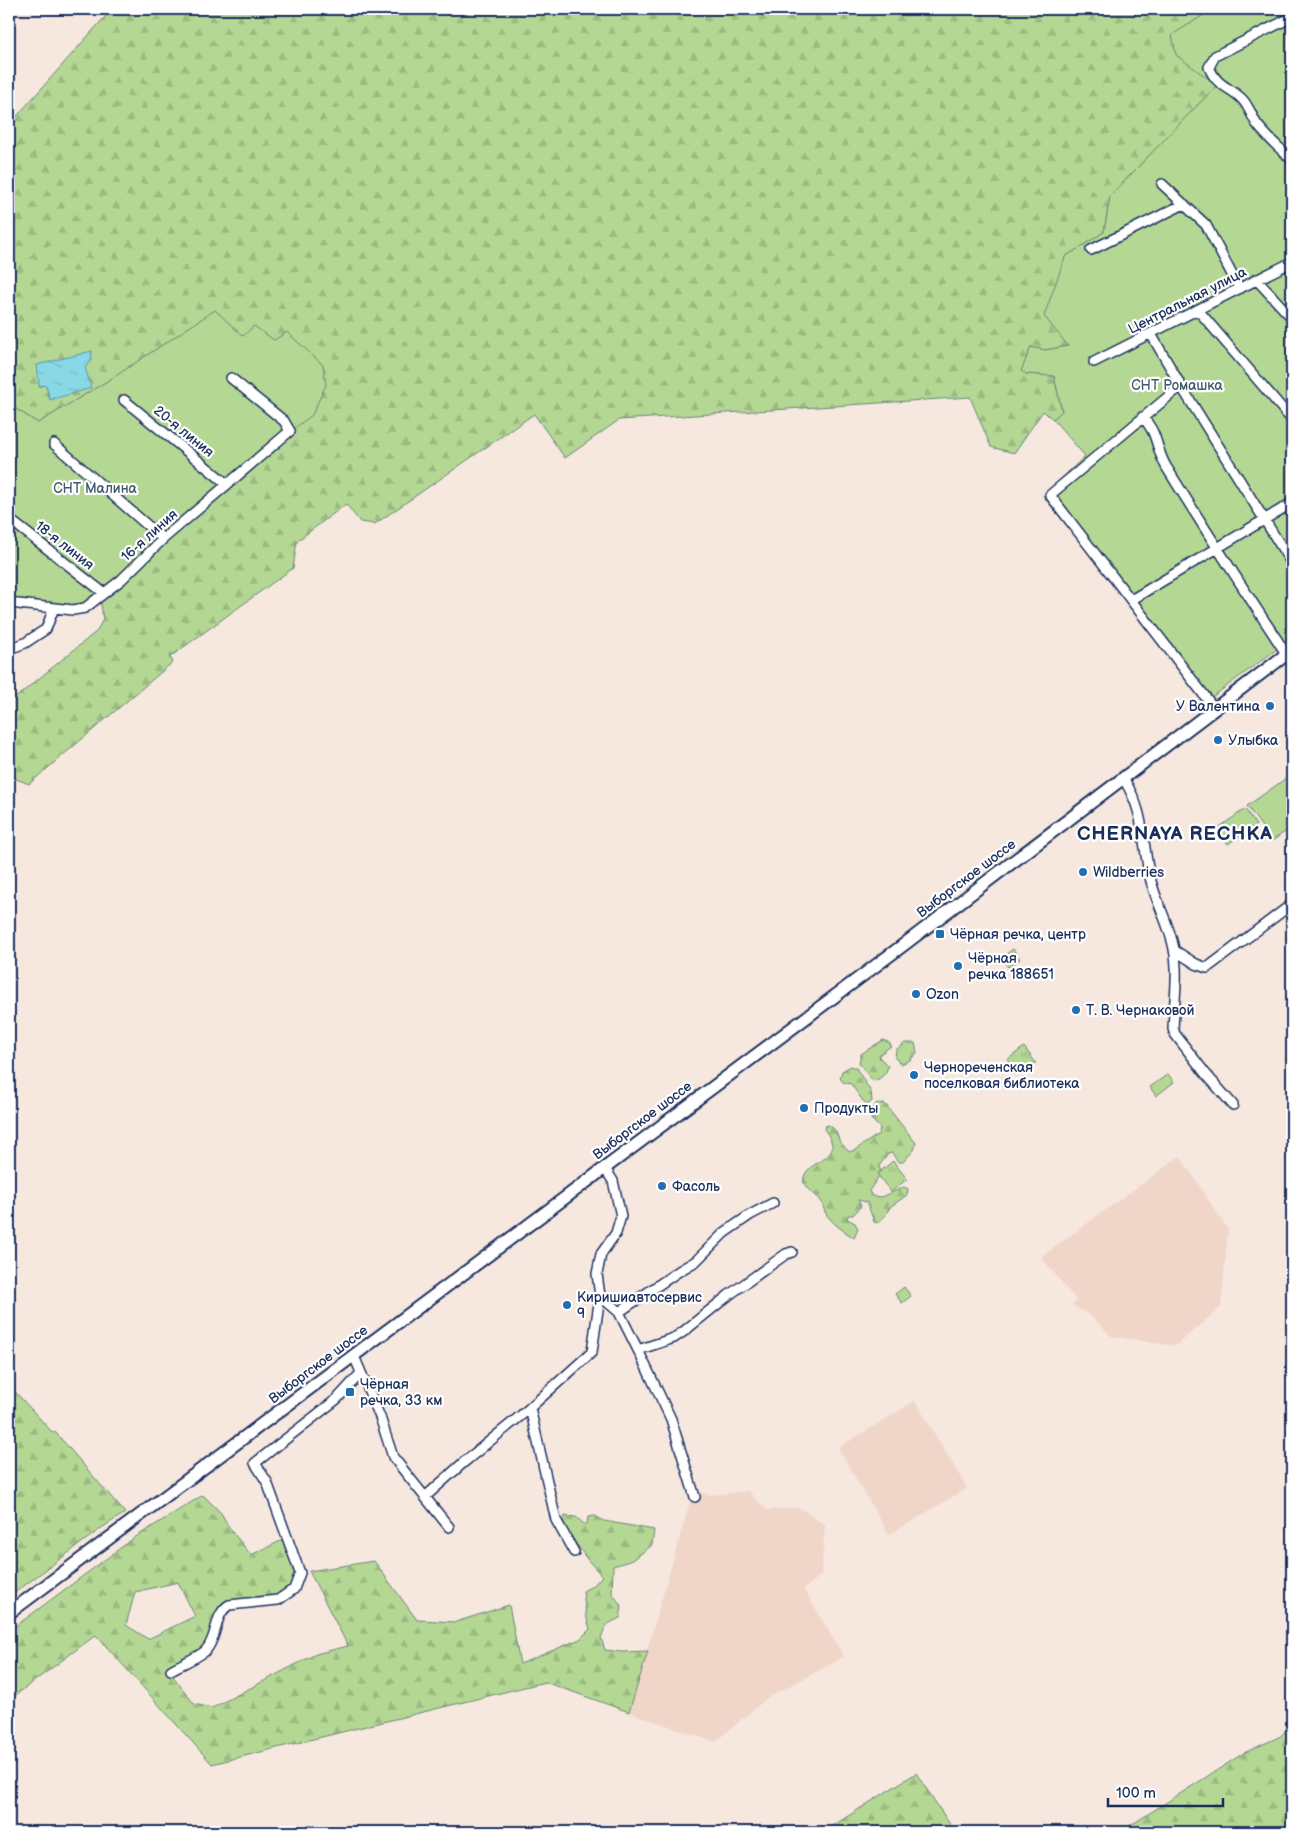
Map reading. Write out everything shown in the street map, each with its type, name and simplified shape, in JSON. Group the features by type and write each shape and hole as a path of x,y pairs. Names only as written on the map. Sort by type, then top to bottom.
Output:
{"main road":[{"name":"Выборгское шоссе","path":"9,1613 1289,653"}],"street":[{"path":"1292,17 1215,56 1208,67 1218,83 1243,99 1257,124 1292,160"},
{"path":"1162,184 1206,226 1239,288"},
{"path":"1091,250 1184,204"},
{"name":"Центральная улица","path":"1094,362 1292,262"},
{"path":"1256,280 1292,318"},
{"path":"1198,310 1292,420"},
{"path":"1151,334 1181,386 1292,564"},
{"name":"16-я линия","path":"9,603 73,610 85,608 121,580 163,539 290,432 284,421 231,378"},
{"path":"1181,386 1050,495 1214,708"},
{"name":"20-я линия","path":"124,400 228,484"},
{"path":"1142,417 1152,426 1163,461 1217,549 1289,653"},
{"path":"54,444 163,539"},
{"path":"1131,600 1292,503"},
{"name":"18-я линия","path":"9,519 104,593"},
{"path":"9,649 25,643 46,630 54,608"},
{"path":"1123,778 1131,790 1140,814 1149,874 1155,896 1169,929 1174,950 1174,1034 1233,1105"},
{"path":"1174,950 1196,964 1207,968 1292,904"},
{"path":"426,1497 592,1352 600,1296 597,1274 601,1254 616,1233 621,1216 613,1182 604,1167"},
{"path":"618,1312 696,1261 724,1233 750,1215 773,1203"},
{"path":"638,1350 674,1338 729,1295 786,1254 792,1252"},
{"path":"600,1296 618,1312 671,1419 695,1498"},
{"path":"354,1356 380,1417 392,1457 449,1527"},
{"path":"171,1670 206,1650 214,1636 223,1609 230,1605 278,1600 294,1588 300,1573 267,1482 256,1463 337,1399 361,1373"},
{"path":"530,1408 556,1520 574,1552"}],"shaded area":[{"path":"1180,1156 1228,1230 1221,1307 1175,1346 1111,1336 1091,1316 1072,1305 1077,1301 1041,1257"},
{"path":"915,1401 967,1488 889,1535 838,1448"},
{"path":"693,1491 712,1495 748,1491 767,1510 800,1508 825,1525 821,1575 804,1589 844,1657 767,1698 715,1742 629,1712"}],"green space":[{"path":"112,9 1213,9 1172,36 1217,85 1110,196 1104,232 1065,257 1068,346 1045,350 1031,347 1026,374 1054,376 1062,412 1053,419 1043,411 1014,453 991,447 970,397 619,420 565,458 534,414 375,524 360,522 346,504 297,541 293,568 170,657 173,662 29,784 9,776 9,703 97,631 103,619 100,597 274,340 243,336 114,377 38,423 16,409 9,411 9,125","holes":["85,367 50,400 46,385 39,386"]},
{"name":"СНТ Ромашка","path":"1213,9 1292,9 1292,638 1208,700 1043,496 1085,456 1053,419 1062,411 1054,376 1026,374 1021,371 1031,347 1045,350 1068,346 1044,316 1065,257 1104,232 1110,196 1217,85 1176,55 1172,35"},
{"name":"СНТ Малина","path":"215,310 243,336 254,326 274,340 287,332 323,365 326,385 312,415 288,433 85,608 9,603 9,411 16,409 38,423 114,377"},
{"path":"1292,774 1292,827 1272,841 1247,806"},
{"path":"1245,809 1256,825 1228,844 1217,829"},
{"path":"1013,949 1020,959 1008,967 1001,958"},
{"path":"883,1040 890,1043 891,1046 880,1054 879,1057 888,1066 883,1076 873,1081 859,1063 861,1054"},
{"path":"905,1043 915,1043 917,1053 910,1060 901,1064 895,1058 896,1050"},
{"path":"1024,1047 1036,1063 1019,1075 1007,1060"},
{"path":"851,1066 856,1068 871,1092 872,1101 868,1105 851,1084 843,1082 840,1078 842,1071"},
{"path":"1168,1074 1174,1082 1156,1096 1150,1087"},
{"path":"877,1103 885,1104 916,1143 914,1150 903,1162 898,1162 892,1153 888,1154 879,1166 881,1173 869,1191 872,1196 882,1197 904,1187 908,1189 907,1195 890,1207 885,1216 877,1223 874,1222 867,1202 858,1200 861,1206 853,1215 848,1215 847,1219 855,1223 858,1229 854,1238 831,1220 819,1198 805,1185 804,1177 807,1171 830,1153 832,1147 831,1139 824,1129 825,1126 829,1125 835,1130 840,1142 849,1152 879,1134 880,1128 871,1119 870,1112"},
{"path":"893,1161 907,1179 891,1192 877,1174"},
{"path":"904,1287 911,1296 902,1303 895,1294"},
{"path":"9,1385 51,1431 56,1433 125,1513 103,1527 9,1597"},
{"path":"203,1495 221,1513 230,1529 251,1555 287,1538 300,1573 294,1589 278,1600 229,1605 206,1650 173,1669 173,1676 194,1704 212,1708 316,1654 348,1646 309,1571 374,1561 417,1620 456,1622 509,1605 520,1664 580,1639 590,1629 583,1591 594,1585 602,1576 587,1559 563,1525 565,1516 576,1517 584,1524 587,1524 588,1517 595,1516 604,1521 654,1530 652,1545 633,1560 613,1566 612,1593 622,1607 620,1618 606,1625 601,1638 605,1650 622,1652 648,1651 629,1712 545,1682 212,1764 96,1635 9,1700 9,1631 134,1538","holes":["178,1582 195,1616 148,1639 126,1625 135,1592"]},
{"path":"1292,1723 1292,1832 1120,1832 1244,1753 1281,1736"},
{"path":"916,1773 955,1832 823,1832"}],"water":[{"path":"92,351 91,362 85,367 91,388 50,400 46,385 39,386 37,365"}],"place":[{"name":"У Валентина","path":"1270,706"},
{"name":"Улыбка","path":"1218,740"},
{"name":"Wildberries","path":"1083,872"},
{"name":"Чёрная речка, центр","path":"940,934"},
{"name":"Чёрная речка 188651","path":"958,966"},
{"name":"Ozon","path":"916,994"},
{"name":"Т. В. Чернаковой","path":"1076,1010"},
{"name":"Чернореченская поселковая библиотека","path":"914,1075"},
{"name":"Продукты","path":"804,1108"},
{"name":"Фасоль","path":"662,1186"},
{"name":"Киришиавтосервис 9","path":"567,1305"},
{"name":"Чёрная речка, 33 км","path":"350,1392"}],"district":[{"name":"CHERNAYA RECHKA","path":"1175,833"}]}
